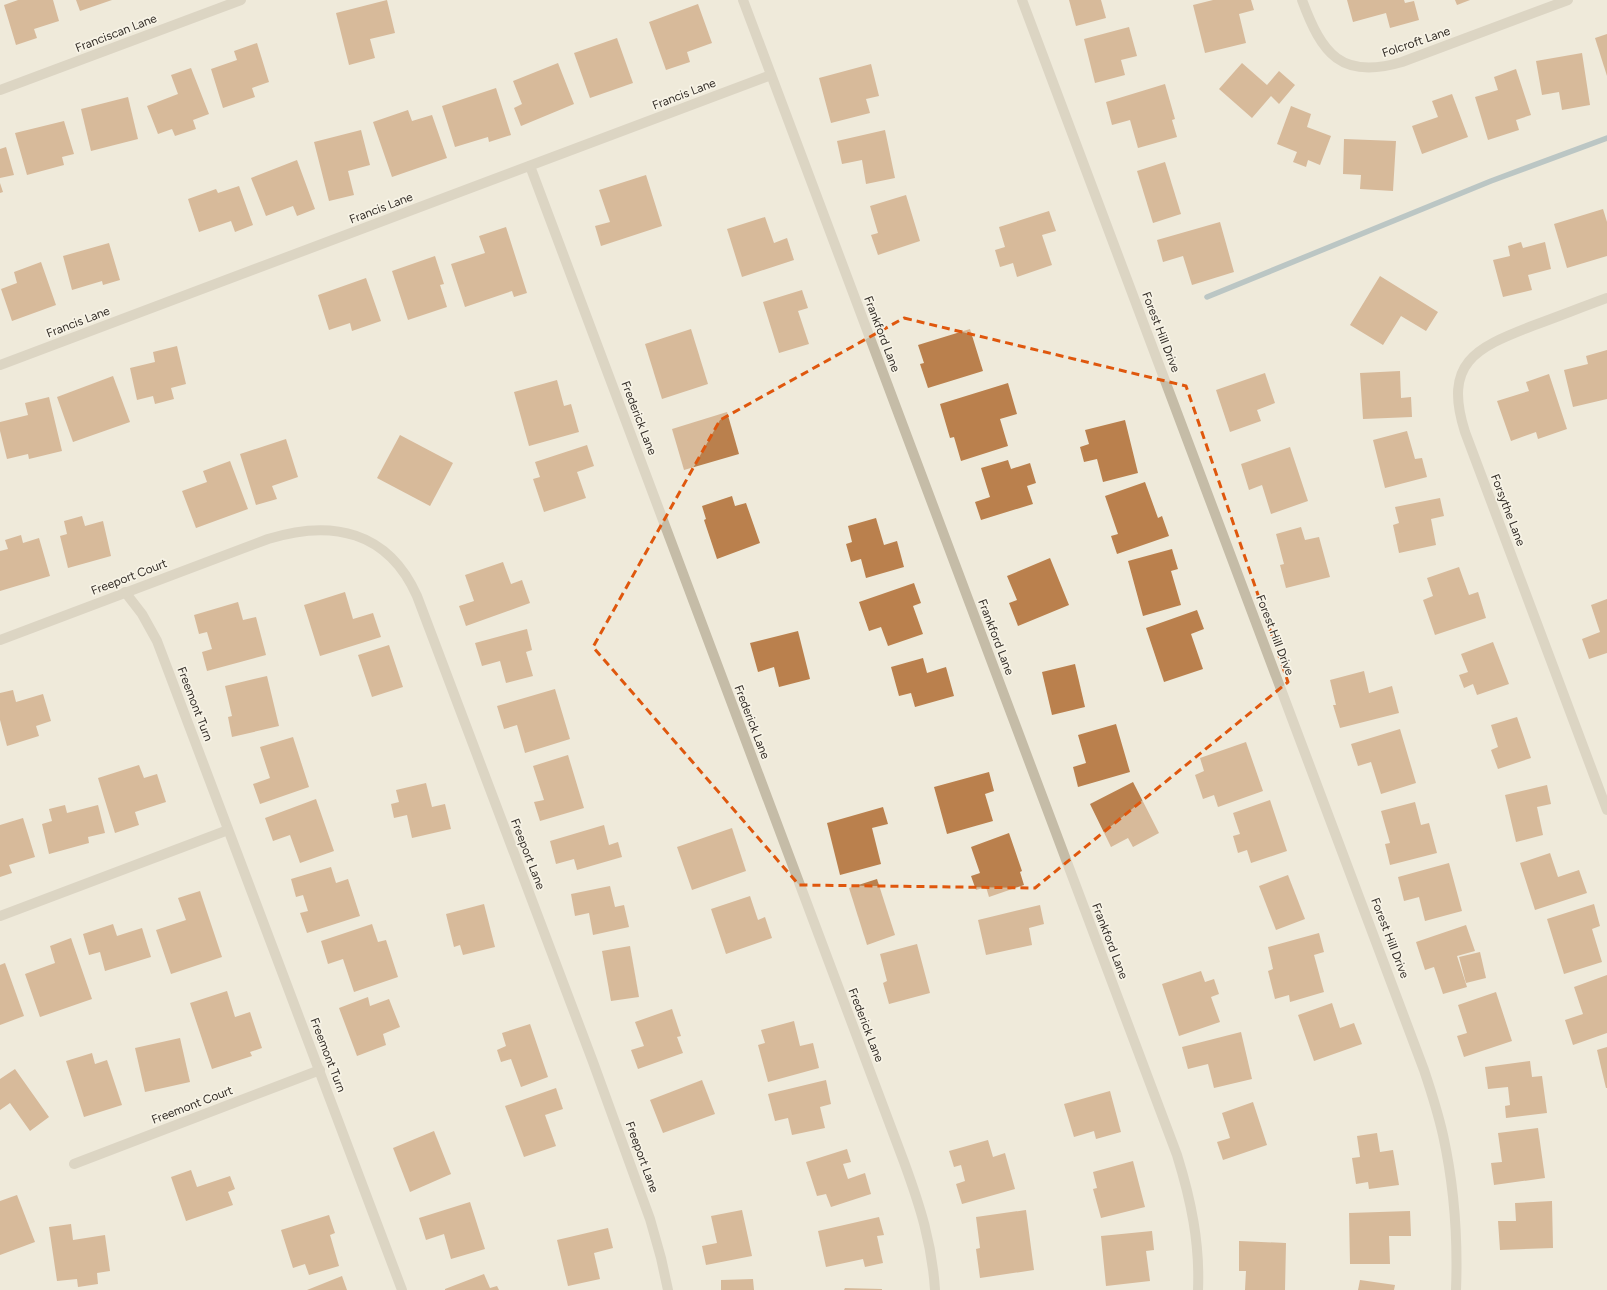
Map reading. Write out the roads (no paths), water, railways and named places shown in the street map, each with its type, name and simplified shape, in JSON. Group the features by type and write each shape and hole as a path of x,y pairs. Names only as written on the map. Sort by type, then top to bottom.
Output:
{"street":[{"name":"Franciscan Lane","path":"0,90 240,0"},
{"name":"Frankford Lane","path":"743,0 1177,1155 1188,1194 1196,1234 1198,1290"},
{"name":"Forest Hill Drive","path":"1022,0 1424,1070 1443,1135 1449,1169 1456,1233 1456,1290"},
{"name":"Folcroft Lane","path":"1302,0 1316,34 1330,53 1350,65 1370,68 1383,67 1402,62 1568,0"},
{"name":"Francis Lane","path":"0,365 771,75"},
{"name":"Frederick Lane","path":"530,166 906,1168 925,1224 932,1259 935,1290"},
{"name":"Forsythe Lane","path":"1607,298 1504,337 1483,348 1469,360 1464,368 1460,377 1458,396 1460,418 1465,432 1607,810"},
{"name":"Freeport Lane","path":"268,539 284,534 311,529 339,531 354,535 369,541 382,550 404,571 412,584 576,1018 650,1219 668,1290"},
{"name":"Freeport Court","path":"0,640 268,539"},
{"name":"Freemont Turn","path":"125,592 142,614 157,641 402,1290"},
{"path":"0,916 228,830"},
{"name":"Freemont Court","path":"74,1164 320,1070"}],"waterway":[{"path":"1207,297 1491,181 1607,138"}]}
